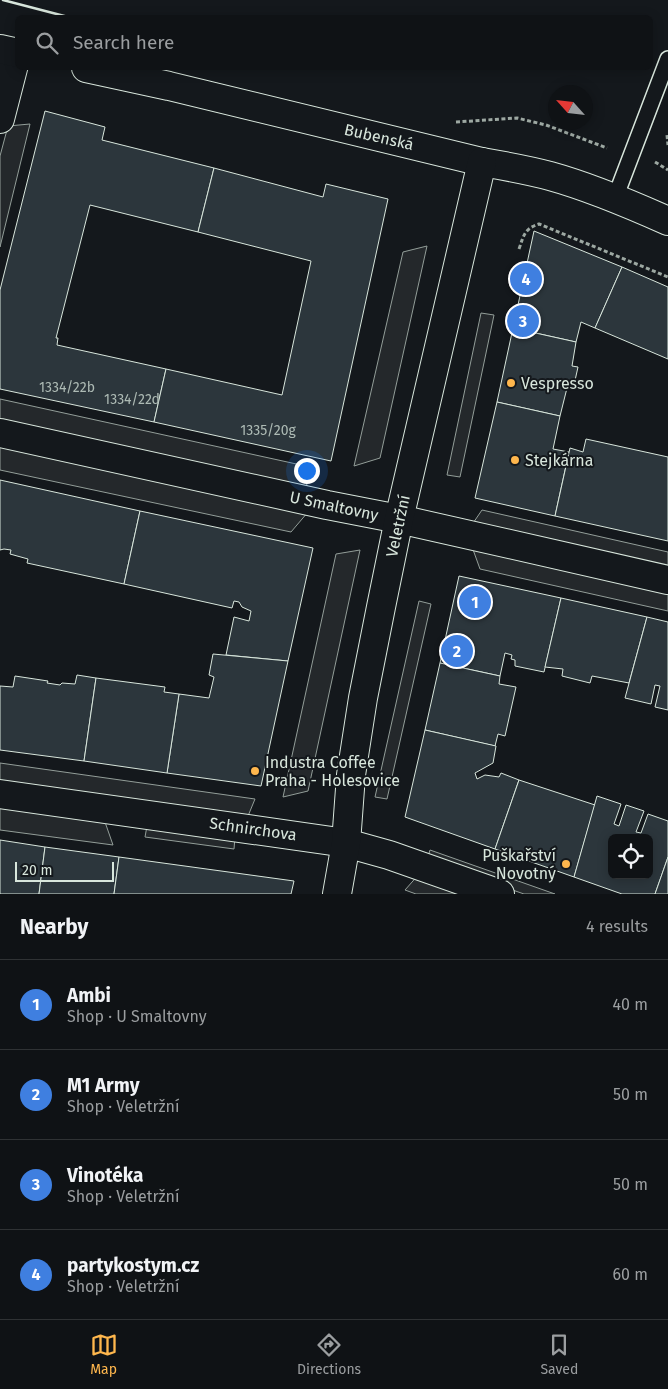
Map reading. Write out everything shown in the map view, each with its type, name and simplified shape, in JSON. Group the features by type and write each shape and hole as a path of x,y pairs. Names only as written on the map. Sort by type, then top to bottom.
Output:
{"main road":[{"path":"0,119 11,52"},
{"name":"Bubenská","path":"95,70 169,86 482,162 550,176 615,198 668,221"},
{"name":"Veletržní","path":"337,894 346,843 351,775 363,698 399,519 482,162"},
{"name":"U Smaltovny","path":"0,433 399,519 668,580"},
{"name":"Schnirchova","path":"0,794 346,843 389,855 500,894"}],"lane":[{"path":"615,198 668,59"}],"path":[{"path":"448,121 517,118 546,125 604,147 634,150"},
{"path":"668,130 668,145"},
{"path":"519,249 526,232 530,227 539,224 668,277"}],"shaded area":[{"path":"30,124 0,247 0,156 8,126"},
{"path":"427,246 380,458 354,466 403,252"},
{"path":"481,313 494,315 460,477 447,475"},
{"path":"0,399 301,465 309,492 0,424"},
{"path":"0,445 308,512 291,532 0,470"},
{"path":"482,510 668,552 668,573 469,529"},
{"path":"471,544 668,587 668,611 480,569"},
{"path":"360,550 308,791 283,797 336,554"},
{"path":"419,601 431,604 387,799 375,797"},
{"path":"0,763 255,799 248,816 0,783"},
{"path":"0,808 105,822 113,845 0,830"},
{"path":"147,826 235,837 234,849 145,837"},
{"path":"430,850 555,894 524,894 427,860"},
{"path":"420,873 480,894 416,894 405,890"}],"building":[{"path":"45,111 105,127 102,140 214,168 198,232 90,205 56,338 58,338 57,345 166,369 154,422 0,389 0,290"},
{"path":"214,168 323,197 326,184 388,199 331,461 154,422 166,369 282,395 311,261 198,232"},
{"path":"534,231 622,267 595,328 581,322 576,342 513,328"},
{"path":"622,267 668,287 668,359 595,328"},
{"path":"513,328 576,342 572,366 578,367 574,385 568,384 560,416 497,402"},
{"path":"497,402 560,416 553,449 569,452 555,516 475,498"},
{"path":"586,439 668,457 668,541 555,516 570,448 583,452"},
{"path":"0,480 140,511 124,584 27,563 28,559 10,554 11,550 0,550"},
{"path":"140,511 313,548 288,661 226,655 234,617 249,621 251,611 242,607 239,602 234,601 232,608 124,584"},
{"path":"459,576 561,598 544,672 515,666 515,660 511,659 512,655 505,653 500,676 440,663"},
{"path":"561,598 647,617 629,683 592,676 590,683 562,676 563,669 545,667"},
{"path":"647,617 668,622 668,710 655,707 660,686 655,685 651,704 625,698"},
{"path":"213,654 288,661 261,786 167,773 179,694 209,698 214,677 209,675"},
{"path":"440,663 500,676 499,684 516,687 505,736 498,734 495,746 425,730"},
{"path":"77,675 96,678 84,761 0,750 0,686 13,687 15,676 48,681 47,683 60,685 62,683 75,684"},
{"path":"96,678 165,687 164,692 179,694 167,773 84,761"},
{"path":"425,730 496,746 493,763 475,773 477,779 485,775 499,777 501,773 519,780 495,849 405,817"},
{"path":"519,780 595,805 574,877 495,849"},
{"path":"597,796 621,804 614,824 619,826 626,805 644,811 636,832 641,833 648,814 668,821 668,857 655,894 622,894 574,877"},
{"path":"0,840 45,847 39,894 0,894"},
{"path":"45,847 119,857 114,894 39,894"},
{"path":"119,857 294,881 291,894 114,894"},
{"path":"668,857 668,894 655,894"}],"wall":[{"path":"3,0 60,15"}],"place":[{"name":"partykostym.cz","path":"526,279"},
{"name":"Vinotéka","path":"523,321"},
{"name":"Vespresso","path":"511,383"},
{"name":"Stejkárna","path":"515,460"},
{"name":"Ambi","path":"475,602"},
{"name":"M1 Army","path":"457,651"},
{"name":"Industra Coffee Praha - Holesovice","path":"255,771"},
{"name":"Puškařství Novotný","path":"566,864"}]}
